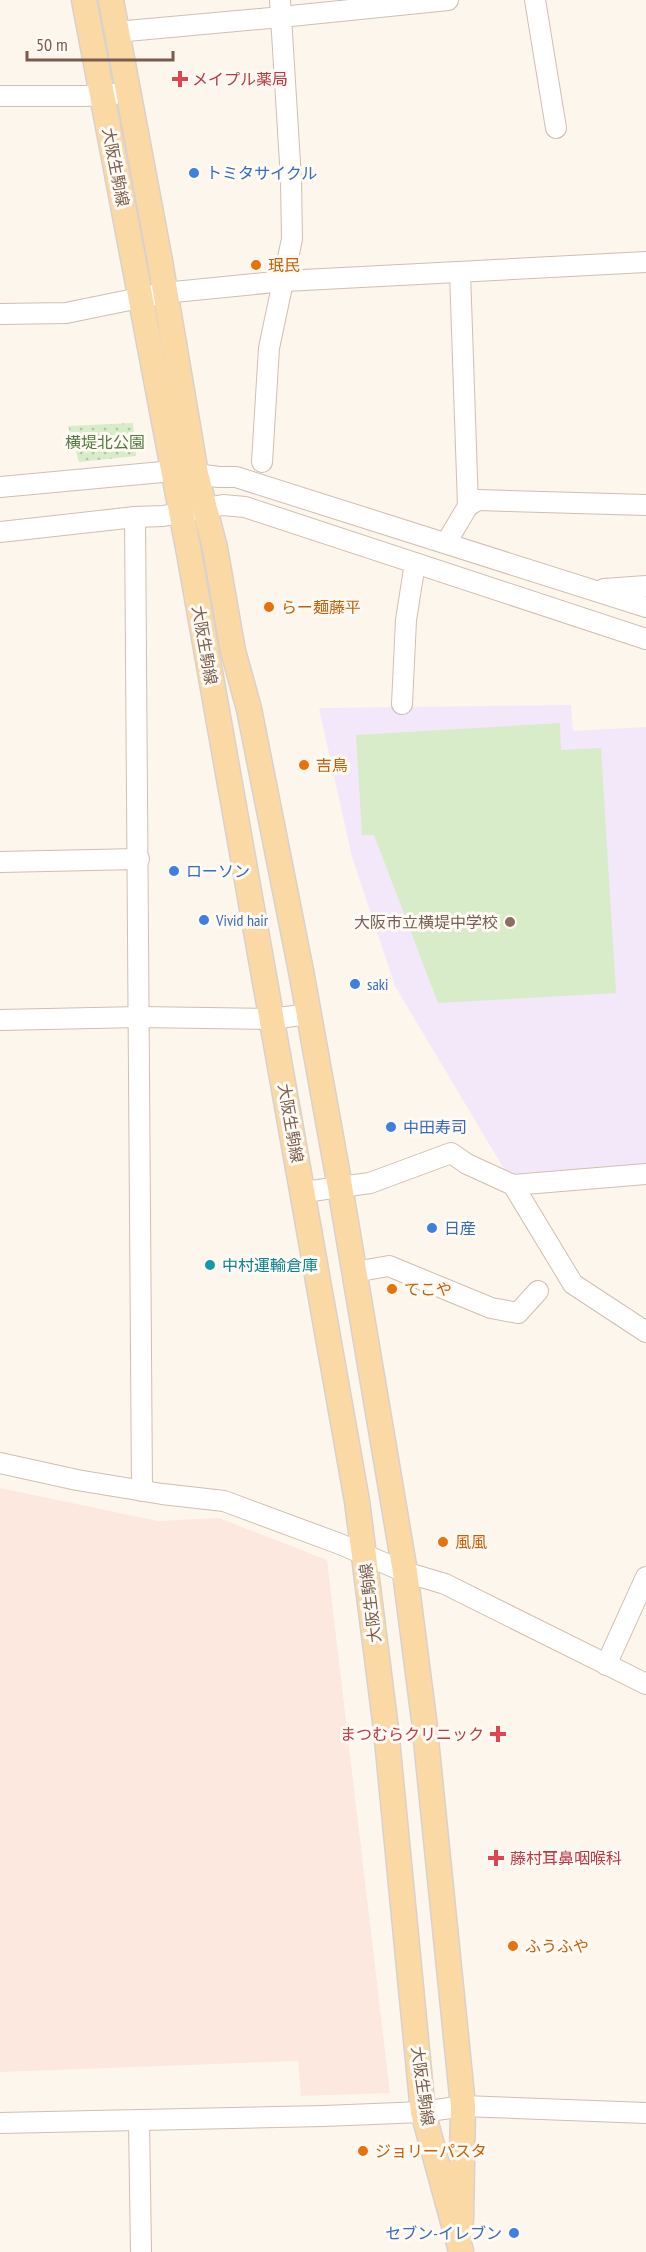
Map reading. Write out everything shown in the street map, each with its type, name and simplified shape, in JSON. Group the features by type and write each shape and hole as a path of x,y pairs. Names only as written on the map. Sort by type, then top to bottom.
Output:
{"main road":[{"name":"大阪生駒線","path":"84,0 140,297 184,472 205,509 215,548 234,651 249,709 340,1187 405,1572 424,1720 463,2106 461,2251"},
{"name":"大阪生駒線","path":"111,0 164,293 184,472 181,513 304,1192 357,1501 386,1729 423,2112 461,2251"}],"street":[{"path":"116,32 280,8 448,0"},
{"path":"535,0 556,128"},
{"path":"262,462 269,348 285,281 292,239 291,178 280,8"},
{"path":"0,96 128,93"},
{"path":"0,314 66,313 164,293 285,281 646,262"},
{"path":"460,272 468,506"},
{"path":"0,487 184,472 236,477 646,607"},
{"path":"446,543 468,506 478,500 646,505"},
{"path":"0,532 181,513 223,505 244,507 646,639"},
{"path":"135,517 142,1491"},
{"path":"394,556 401,529"},
{"path":"402,704 406,620 416,563"},
{"path":"594,590 646,586"},
{"path":"0,862 138,859"},
{"path":"0,1020 140,1017 272,1018 308,1014"},
{"path":"304,1192 370,1183 451,1153 467,1164 513,1185 646,1174"},
{"path":"513,1185 573,1284 646,1332"},
{"path":"354,1272 389,1266 490,1308 518,1313 538,1291"},
{"path":"0,1463 142,1491 224,1501 405,1572 445,1584 646,1684"},
{"path":"606,1665 645,1585"},
{"path":"0,2123 423,2112 463,2106 646,2114"},
{"path":"139,2120 141,2252"}],"shaded area":[{"name":"大阪市立横堤中学校","path":"571,705 573,731 646,727 646,1164 507,1174 395,986 352,857 319,708"},
{"path":"0,1488 158,1521 219,1518 327,1560 390,2093 301,2096 298,2061 0,2072"}],"green space":[{"name":"横堤北公園","path":"133,423 136,456 79,462 68,426"},
{"path":"560,723 561,750 601,748 616,993 438,1003 374,835 362,835 356,735"}],"place":[{"name":"メイプル薬局","path":"180,79"},
{"name":"トミタサイクル","path":"194,173"},
{"name":"珉民","path":"256,265"},
{"name":"らー麺藤平","path":"269,607"},
{"name":"吉鳥","path":"304,765"},
{"name":"ローソン","path":"174,871"},
{"name":"Vivid hair","path":"204,920"},
{"name":"大阪市立横堤中学校","path":"510,922"},
{"name":"saki","path":"355,984"},
{"name":"中田寿司","path":"391,1127"},
{"name":"日産","path":"432,1228"},
{"name":"中村運輸倉庫","path":"210,1265"},
{"name":"てこや","path":"392,1289"},
{"name":"風風","path":"443,1542"},
{"name":"まつむらクリニック","path":"498,1734"},
{"name":"藤村耳鼻咽喉科","path":"496,1858"},
{"name":"ふうふや","path":"513,1946"},
{"name":"ジョリーパスタ","path":"363,2151"},
{"name":"セブン-イレブン","path":"514,2233"}]}
